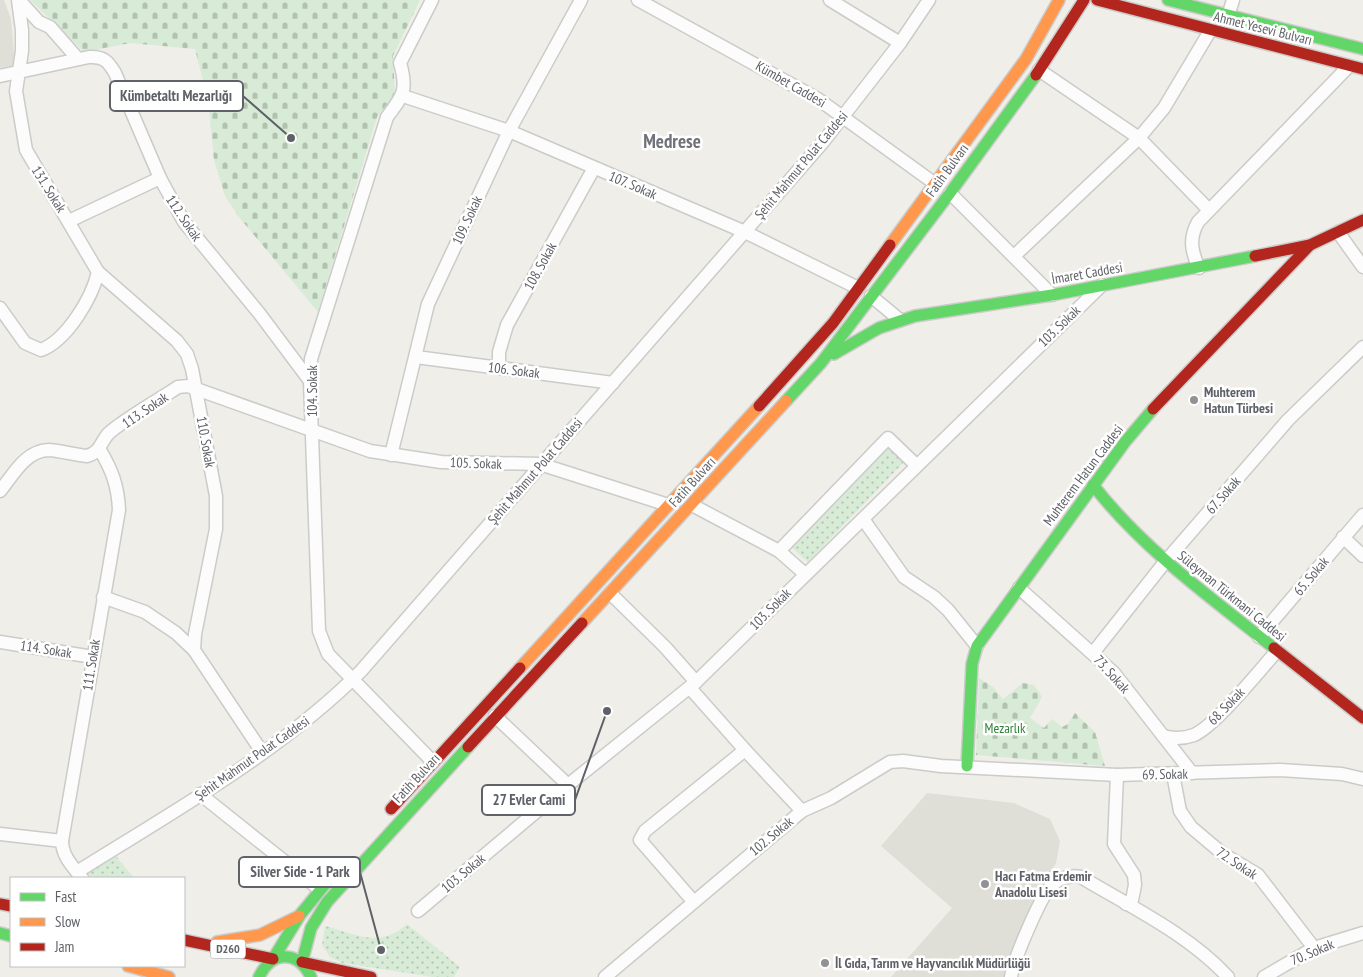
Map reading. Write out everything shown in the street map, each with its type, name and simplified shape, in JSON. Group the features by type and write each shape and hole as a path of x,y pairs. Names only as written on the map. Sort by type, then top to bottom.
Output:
{"main road":[{"name":"Fatih Bulvarı","path":"382,819 807,354 858,288 1026,59 1059,0"},
{"name":"Fatih Bulvarı","path":"302,962 306,938 312,921 342,882 692,505 821,363 950,193 1039,70 1084,0"},
{"name":"Ahmet Yesevi Bulvarı","path":"1097,0 1363,69"},
{"name":"Ahmet Yesevi Bulvarı","path":"1168,0 1363,50"},
{"name":"İmaret Caddesi","path":"821,363 862,337 900,320 1052,295 1310,245 1363,220"},
{"name":"Muhterem Hatun Caddesi","path":"966,766 972,664 977,646 1093,485 1164,396 1310,245"},
{"name":"Süleyman Türkmani Caddesi","path":"1093,485 1116,513 1165,562 1363,718"},
{"path":"259,977 266,964 273,959 300,915 319,889 351,854"},
{"path":"188,941 248,940 300,915"},
{"path":"312,921 312,934 316,951 333,970"},
{"name":"D260","path":"188,941 273,959"},
{"path":"273,959 288,956 302,962 333,970 370,977"},
{"path":"302,962 311,977"},
{"path":"132,967 169,977"}],"street":[{"path":"19,0 39,22 50,27 78,59"},
{"name":"131. Sokak","path":"19,0 22,51 16,91 26,150 98,272"},
{"path":"403,96 405,80 400,63 432,0"},
{"name":"109. Sokak","path":"391,455 428,304 509,131 582,0"},
{"name":"Kümbet Caddesi","path":"638,0 734,52 843,116 934,183"},
{"path":"830,0 900,43"},
{"name":"Şehit Mahmut Polat Caddesi","path":"79,875 262,752 312,716 352,680 745,232 843,116 900,43 929,0"},
{"path":"1228,16 1233,0"},
{"path":"1014,256 1139,138 1164,108 1210,30"},
{"name":"112. Sokak","path":"0,76 78,59 98,56 105,59 111,66 160,178 184,222 259,313 310,381"},
{"path":"1199,268 1194,256 1192,232 1209,210 1349,66"},
{"path":"1039,70 1139,138 1209,210"},
{"name":"107. Sokak","path":"403,96 509,131 745,232 858,288"},
{"name":"104. Sokak","path":"403,96 387,117 311,360 310,381 319,631 328,654 433,762"},
{"name":"108. Sokak","path":"499,368 499,352 507,325 594,168"},
{"path":"69,221 160,178"},
{"path":"950,193 1052,295"},
{"path":"1338,232 1363,267"},
{"path":"0,308 25,342 41,350 56,342 78,315 90,297 98,272"},
{"name":"110. Sokak","path":"98,272 176,341 187,354 197,388 216,496 216,521 194,650"},
{"name":"103. Sokak","path":"418,911 568,785 693,685 1102,285"},
{"path":"871,296 900,320"},
{"name":"67. Sokak","path":"1093,653 1165,562 1288,420 1363,347"},
{"name":"106. Sokak","path":"416,357 613,382"},
{"name":"113. Sokak","path":"100,450 109,434 178,387 188,386 312,430"},
{"name":"105. Sokak","path":"312,430 370,451 391,455 441,462 540,464 668,505"},
{"path":"779,551 888,438 916,465"},
{"path":"0,491 24,461 36,452 49,450 88,456 100,450"},
{"name":"111. Sokak","path":"62,841 102,596 119,510 118,490 112,471 100,450"},
{"path":"692,505 779,551 805,574"},
{"name":"65. Sokak","path":"1259,637 1363,515"},
{"path":"862,519 904,577 948,610 977,646"},
{"path":"1343,537 1363,556"},
{"name":"73. Sokak","path":"1019,588 1114,673 1192,773"},
{"path":"610,593 665,647 745,750 802,811"},
{"path":"102,596 145,612 176,633 194,650 262,752"},
{"name":"114. Sokak","path":"0,642 93,657"},
{"name":"68. Sokak","path":"1163,736 1174,739 1185,737 1209,725 1277,651"},
{"path":"495,716 568,785"},
{"path":"693,901 640,840 645,832 745,750"},
{"name":"102. Sokak","path":"605,977 802,811 831,798 890,762 966,766"},
{"name":"69. Sokak","path":"966,766 1117,775 1280,770 1342,774 1363,779"},
{"name":"72. Sokak","path":"1173,774 1180,812 1191,827 1223,854 1258,875 1314,948"},
{"path":"1117,775 1114,844 1134,876 1136,885 1132,900 1126,904"},
{"path":"200,794 319,889"},
{"path":"0,834 62,841 62,849 79,875"},
{"path":"1011,977 1041,900 1051,885 1071,875 1081,876 1186,941 1215,962 1228,977"},
{"name":"70. Sokak","path":"1264,977 1314,948 1363,933"}],"shaded area":[{"path":"0,0 4,0 11,19 15,65 0,68"},
{"name":"Hacı Fatma Erdemir Anadolu Lisesi","path":"927,793 1014,803 1050,819 1060,841 1056,863 1033,905 1006,977 891,977 952,908 881,846"}],"green space":[{"path":"30,0 420,0 393,56 395,94 377,117 318,312 239,217 225,196 214,160 208,101 195,49 130,43 84,52"},
{"path":"887,446 905,461 808,562 791,547"},
{"name":"Mezarlık","path":"979,678 993,687 1003,699 1023,683 1034,685 1042,697 1030,718 1044,728 1052,719 1062,727 1068,724 1075,713 1095,732 1105,766 976,755"},
{"path":"115,855 133,877 89,877 89,873"},
{"path":"407,924 460,967 454,977 433,977 342,963 330,957 322,945 325,926 357,935 377,938 397,932"}],"traffic: fast":[{"path":"1168,0 1363,49"},
{"path":"786,401 821,363 950,193 1036,75"},
{"path":"834,354 879,328 915,316 1052,295 1255,256"},
{"path":"967,766 972,664 977,646 1125,442 1153,409"},
{"path":"1093,485 1113,509 1156,552 1274,648"},
{"path":"302,962 311,928 327,902 468,747"},
{"path":"273,959 300,915 340,866"},
{"path":"0,933 10,936"},
{"path":"259,977 264,968 271,962 285,957 299,962 306,968 311,977"}],"traffic: slow":[{"path":"890,245 1026,59 1059,0"},
{"path":"582,623 786,401"},
{"path":"520,668 759,406"},
{"path":"217,942 260,935 299,916"},
{"path":"132,967 169,977"}],"traffic: jam":[{"path":"1036,75 1084,0"},
{"path":"1097,0 1363,69"},
{"path":"1255,256 1310,245 1363,220"},
{"path":"759,406 833,323 890,245"},
{"path":"1153,409 1310,245"},
{"path":"468,747 582,623"},
{"path":"1274,648 1363,718"},
{"path":"391,809 520,668"},
{"path":"0,904 10,906"},
{"path":"185,940 273,959"},
{"path":"302,962 371,977"}],"place":[{"name":"Kümbetaltı Mezarlığı","path":"291,138"},
{"name":"Muhterem Hatun Türbesi","path":"1194,400"},
{"name":"27 Evler Cami","path":"607,711"},
{"name":"Hacı Fatma Erdemir Anadolu Lisesi","path":"985,884"},
{"name":"Silver Side - 1 Park","path":"381,950"},
{"name":"İl Gıda, Tarım ve Hayvancılık Müdürlüğü","path":"825,963"}],"district":[{"name":"Medrese","path":"672,141"}]}
